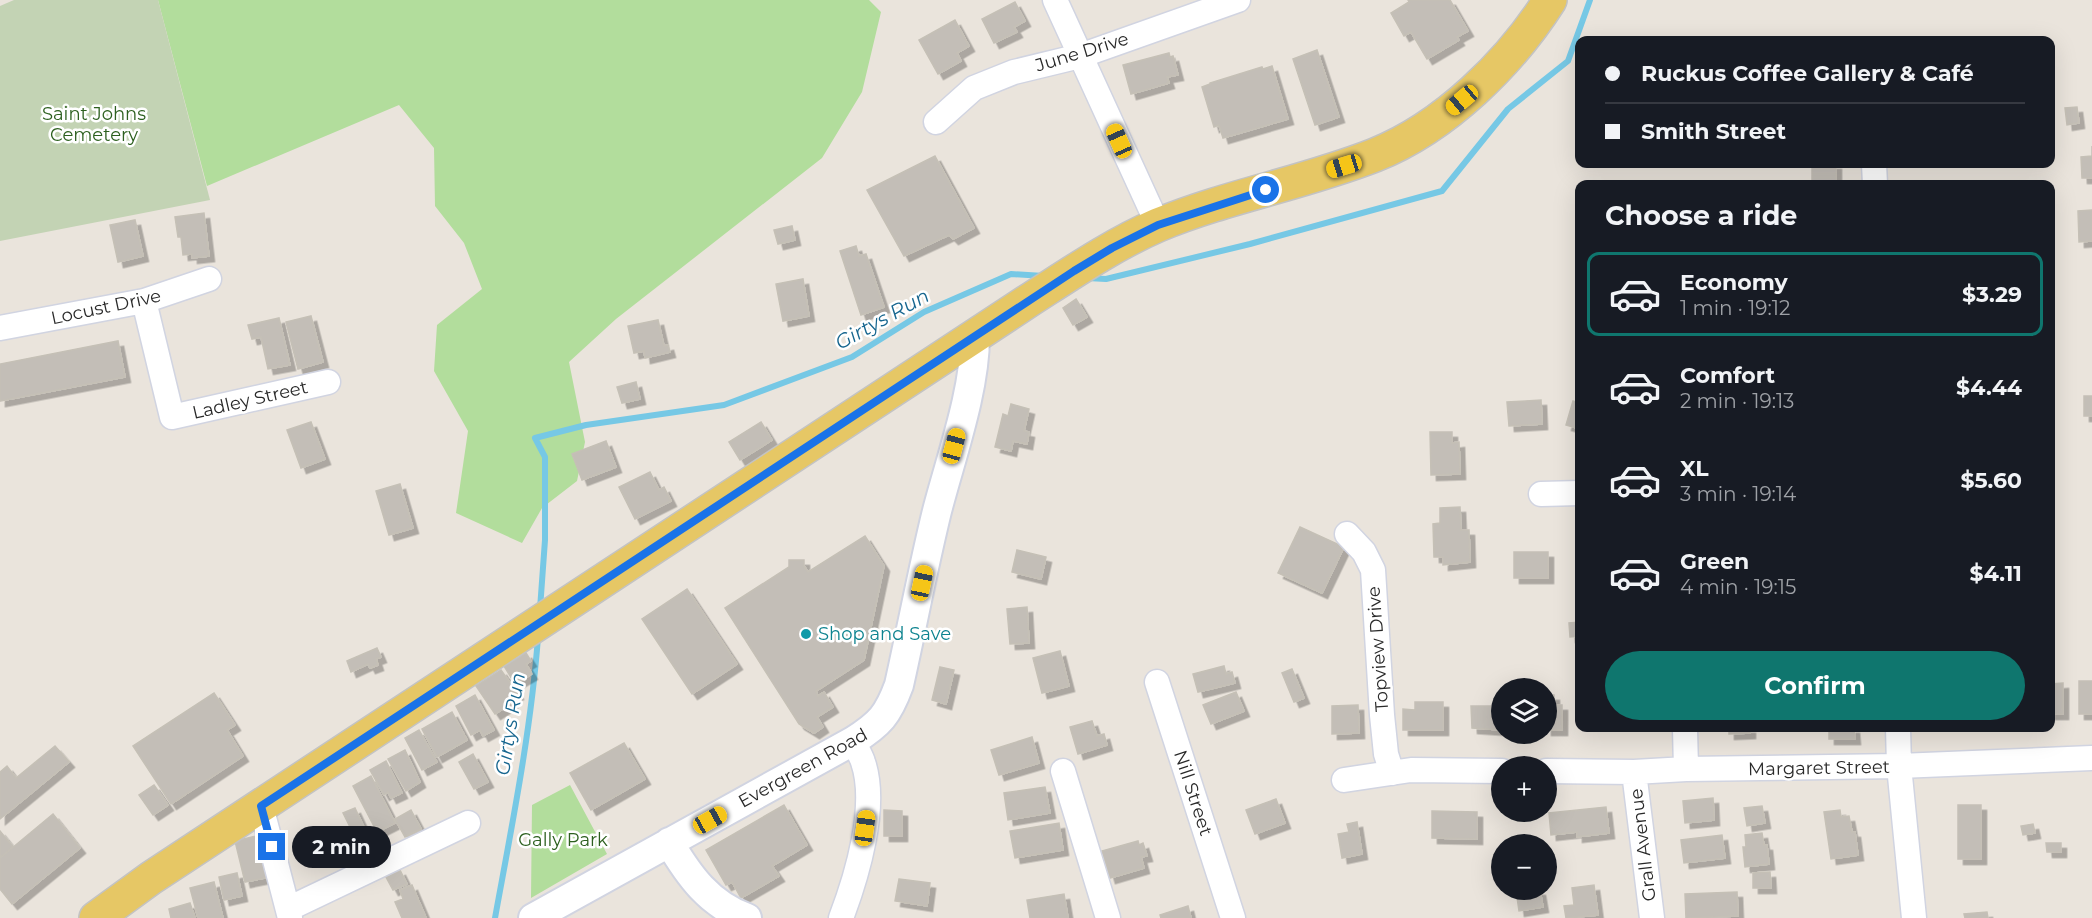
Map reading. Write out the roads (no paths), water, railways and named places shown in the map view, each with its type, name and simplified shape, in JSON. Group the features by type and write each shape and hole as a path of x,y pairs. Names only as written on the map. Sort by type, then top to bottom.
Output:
{"main road":[{"path":"96,918 151,878 1112,248 1158,225 1377,154 1416,133 1445,114 1478,86 1506,58 1536,22 1550,0"}],"street":[{"path":"1054,0 1158,225"},
{"name":"June Drive","path":"936,122 974,88 1014,72 1080,56 1238,0"},
{"name":"Locust Drive","path":"0,328 144,302 209,279"},
{"name":"Ladley Street","path":"144,302 172,417 328,382"},
{"name":"Evergreen Road","path":"533,918 853,741 883,718 892,705 899,685 938,511 969,387 975,357 975,337"},
{"path":"1541,494 1575,493"},
{"name":"Topview Drive","path":"1347,534 1364,552 1373,570 1383,725 1386,753 1392,773"},
{"name":"Nill Street","path":"1157,682 1232,911"},
{"path":"1685,732 1686,769"},
{"path":"1898,732 1899,766 1914,918"},
{"path":"841,918 854,883 862,848 867,809 864,763 853,741"},
{"name":"Margaret Street","path":"1557,771 1634,772 1686,769 1899,766 2092,758"},
{"path":"1344,780 1411,770 1491,771"},
{"path":"1063,771 1108,918"},
{"name":"Grall Avenue","path":"1634,772 1652,918"},
{"path":"261,806 289,914 468,823"},
{"path":"669,842 682,866 712,900 735,914 747,918"}],"waterway":[{"name":"Girtys Run","path":"1577,36 1590,0"},
{"name":"Girtys Run","path":"1087,278 1106,279 1250,244 1442,191 1508,109 1568,61 1575,42"},
{"name":"Girtys Run","path":"540,609 545,540 545,457 535,438 586,425 724,405 852,357 924,312 1011,274 1044,276"},
{"name":"Girtys Run","path":"495,918 526,743 538,637"}],"place":[{"name":"Shop and Save","path":"806,634"}],"park label":[{"name":"Saint Johns Cemetery","path":"94,124"},
{"name":"Gally Park","path":"563,840"}]}
